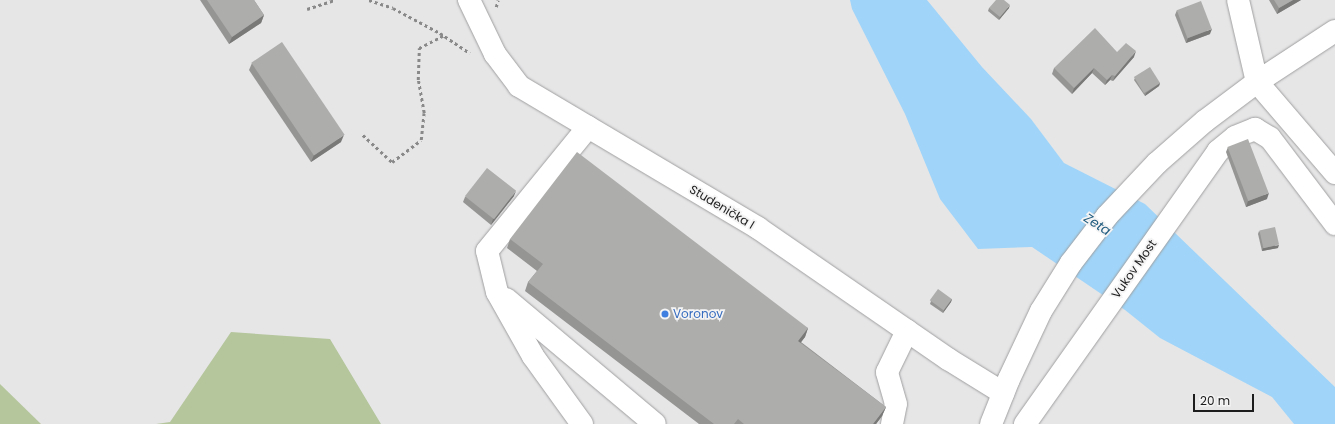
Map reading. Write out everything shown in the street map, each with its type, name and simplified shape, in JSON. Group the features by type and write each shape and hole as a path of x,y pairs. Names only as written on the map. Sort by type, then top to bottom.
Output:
{"street":[{"name":"Studenička I","path":"469,0 495,54 519,86 758,228 907,331 1003,393"},
{"path":"1238,0 1257,82 1335,173"},
{"path":"991,424 1003,393 1047,301 1082,248 1115,206 1158,163 1200,125 1257,82 1335,31"},
{"path":"582,424 533,356 497,292 487,251 588,127"},
{"name":"Vukov Most","path":"1024,424 1218,150 1235,137 1255,129 1270,138 1335,224"},
{"path":"497,292 655,424"},
{"path":"892,424 896,404 887,372 907,331"}],"path":[{"path":"306,9 334,0"},
{"path":"369,0 393,8 444,35 475,56"},
{"path":"363,135 392,162 422,140 424,113 418,80 419,48 444,35"}],"green space":[{"path":"231,332 330,339 381,424 156,424 170,422"},
{"path":"0,384 41,424 0,424"}],"water":[{"name":"Zeta","path":"850,0 927,0 982,67 1031,119 1064,163 1145,204 1335,387 1335,424 1294,424 1272,397 1160,338 1125,310 1032,247 978,249 940,199 905,114 852,9"}],"building":[{"path":"207,0 254,0 264,15 232,37"},
{"path":"996,0 1004,0 1010,5 1000,17 989,8"},
{"path":"1274,0 1293,0 1279,8"},
{"path":"1201,1 1212,29 1187,38 1177,10"},
{"path":"1095,28 1117,52 1126,43 1136,51 1115,76 1112,75 1107,80 1094,68 1074,88 1054,68"},
{"path":"282,42 345,135 314,156 251,63"},
{"path":"1150,67 1160,83 1144,93 1134,77"},
{"path":"1248,139 1269,193 1248,201 1227,147"},
{"name":"Voronov","path":"577,152 808,328 798,341 886,407 873,424 744,424 738,419 734,424 714,424 528,282 543,264 510,239"},
{"path":"487,168 516,191 494,219 465,196"},
{"path":"1275,227 1279,245 1263,248 1259,231"},
{"path":"938,289 952,299 944,310 930,300"}],"place":[{"name":"Voronov","path":"665,314"}]}
